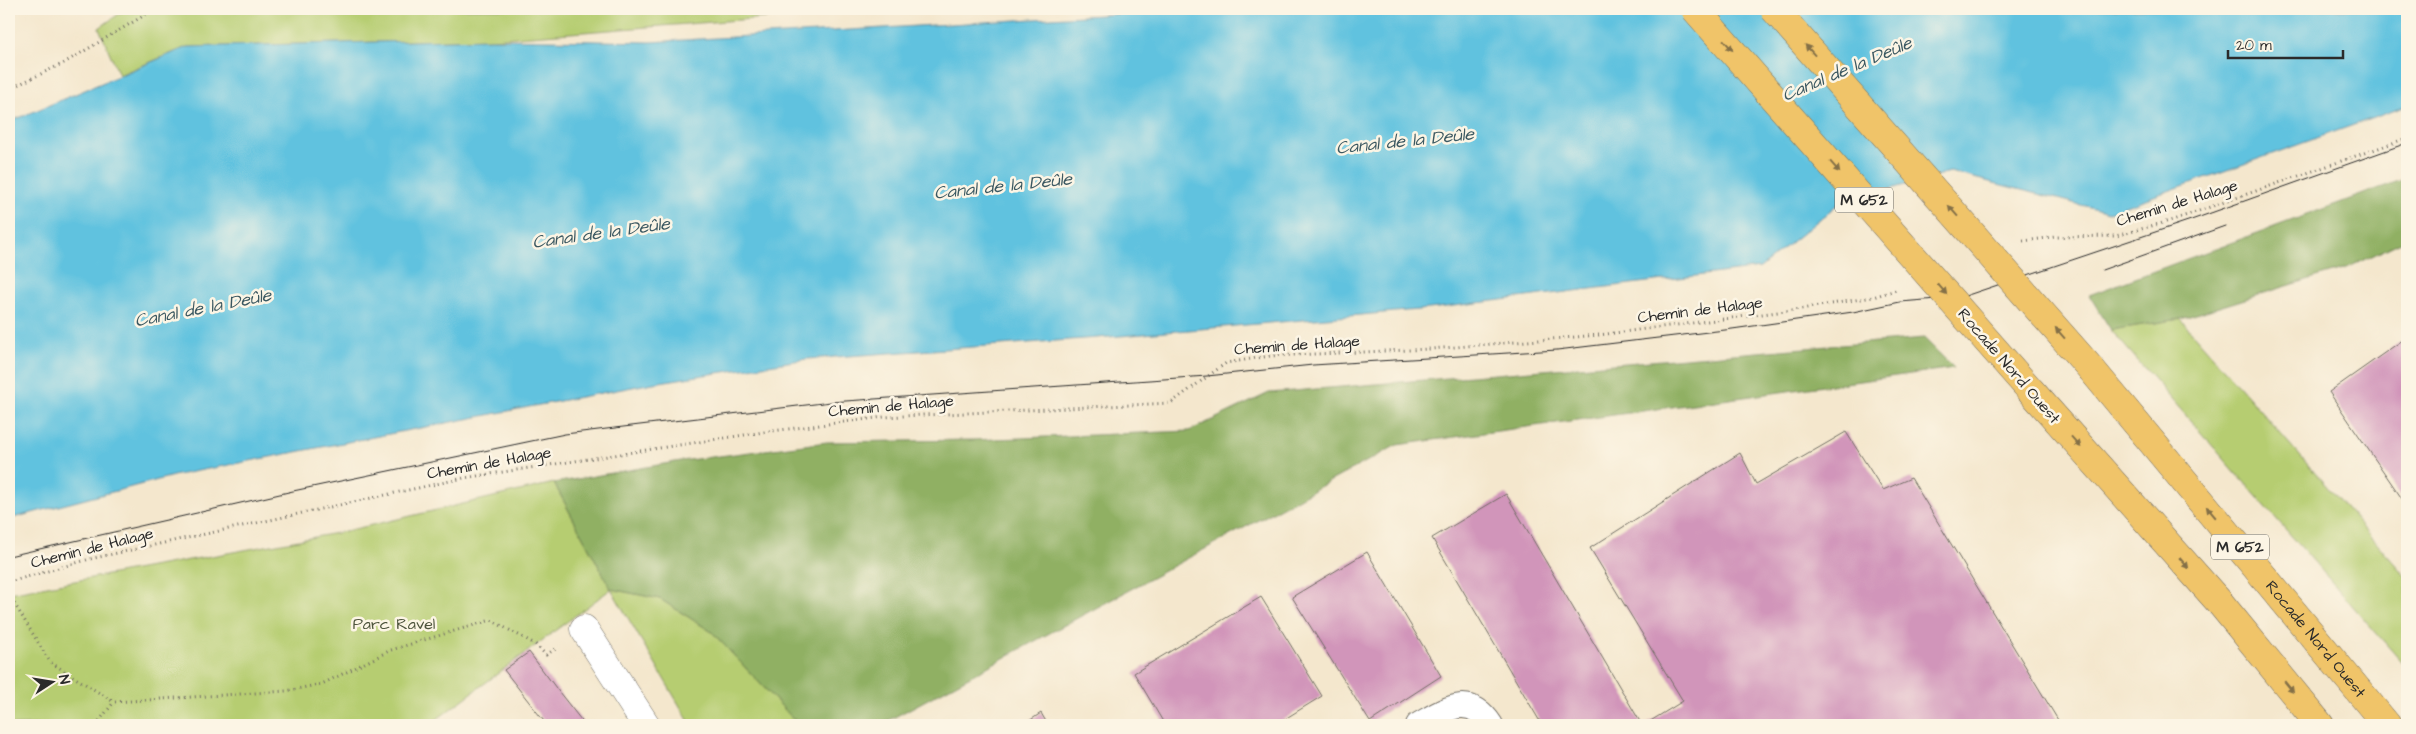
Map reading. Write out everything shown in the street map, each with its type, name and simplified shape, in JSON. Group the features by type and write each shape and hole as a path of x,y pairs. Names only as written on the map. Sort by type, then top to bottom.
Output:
{"highway":[{"name":"Rocade Nord Ouest","path":"1695,9 2221,604 2320,725"},
{"name":"Rocade Nord Ouest","path":"1774,9 2092,370 2387,725"}],"street":[{"path":"584,629 646,725"}],"lane":[{"path":"1418,725 1451,707 1461,705 1472,706 1491,725"}],"path":[{"path":"9,89 64,63 155,9"},
{"path":"549,9 552,11 589,9"},
{"name":"Chemin de Halage","path":"2017,243 2055,237 2086,238 2126,233 2173,220 2407,138"},
{"name":"Chemin de Halage","path":"9,582 90,560 464,478 764,432 884,417 1171,403 1226,363 1270,356 1431,349 1599,335 1801,310 1873,297 1898,290"},
{"path":"9,595 50,662 114,702 286,691 322,684 391,650 491,620 536,644 546,655 584,629"},
{"path":"96,725 114,702"}],"green space":[{"path":"126,9 882,9 492,39 187,47 119,75 99,28"},
{"path":"2407,178 2407,239 2349,267 2180,319 2111,330 2089,295"},
{"path":"2180,319 2407,578 2407,668 2111,330"},
{"path":"1924,338 1954,368 1397,445 880,725 799,725 712,632 660,599 611,589 554,483 681,461 827,442 972,440 1189,431 1269,393"},
{"name":"Parc Ravel","path":"554,483 611,589 429,725 9,725 9,593 337,533"},
{"path":"611,589 660,599 712,632 799,725 691,725"}],"water":[{"name":"Canal de la Deûle","path":"1201,9 2407,9 2407,106 2109,212 1950,172 1838,204 1760,268 1429,309 1097,338 807,359 653,383 177,475 9,519 9,122 187,47 492,39 650,42"}],"building":[{"path":"2407,337 2407,506 2329,392"},
{"path":"1846,432 1883,490 1911,478 2061,725 1644,725 1683,701 1590,548 1740,453 1756,484"},
{"path":"1506,494 1642,725 1542,725 1432,538"},
{"path":"1367,552 1441,676 1370,722 1292,597"},
{"path":"1261,597 1322,696 1275,725 1165,725 1134,673"},
{"path":"529,652 585,725 547,725 504,670"},
{"path":"1041,713 1048,725 1023,725"}],"tram line":[{"path":"9,556 293,491 565,434 831,402 1207,376 1313,365 1557,350 1725,330 1853,312 1900,302 1962,297 2194,219 2407,143"},
{"path":"2102,270 2225,226"}]}
